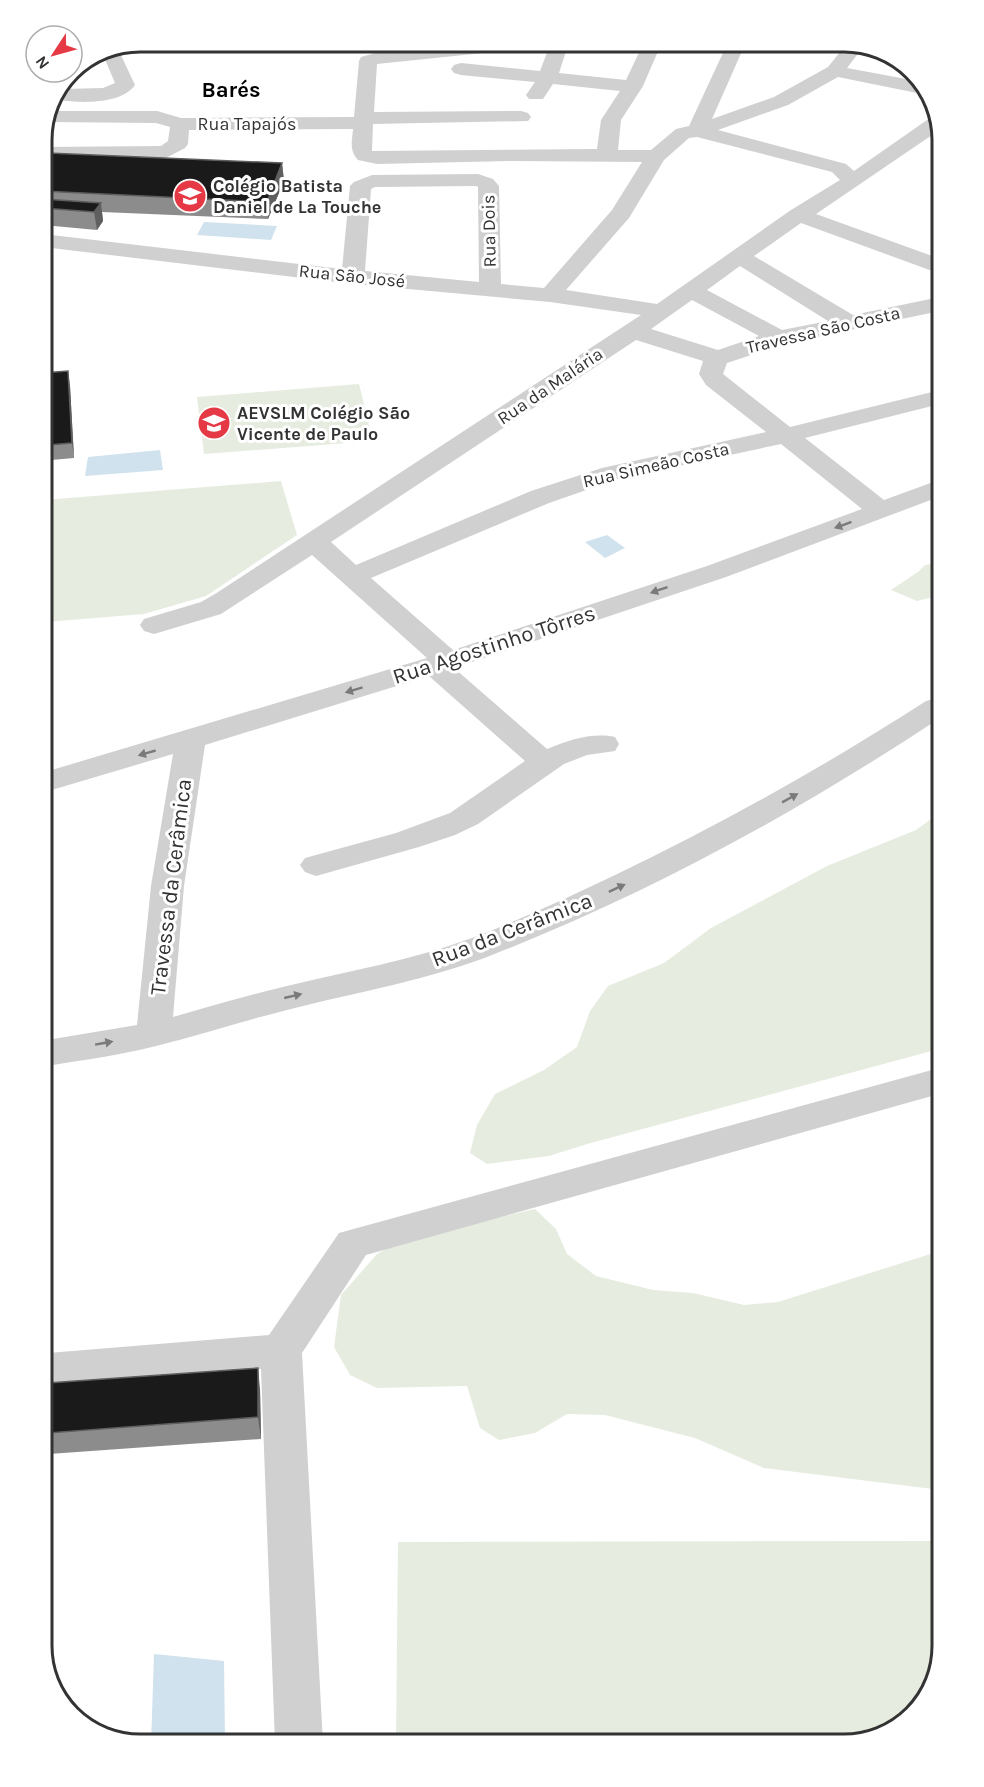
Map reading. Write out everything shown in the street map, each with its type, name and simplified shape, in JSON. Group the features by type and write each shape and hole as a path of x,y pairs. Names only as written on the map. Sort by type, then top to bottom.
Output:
{"street":[{"path":"513,154 521,117 548,77 556,53"},
{"path":"607,155 611,120 633,86 648,53"},
{"path":"697,131 728,53"},
{"path":"550,296 621,213 656,156 683,133 697,131 781,101 835,71 849,53"},
{"path":"440,117 450,93 457,54"},
{"path":"633,86 548,77 457,54 386,56 368,61 361,151 364,156 377,158 513,154 656,156"},
{"path":"66,95 121,90 125,85 113,57"},
{"path":"880,79 893,68"},
{"path":"835,71 912,86"},
{"path":"55,117 157,117 180,124"},
{"name":"Rua Tapajós","path":"53,153 166,152 178,144 180,124 521,117"},
{"name":"Rua da Malária","path":"154,625 211,608 314,542 633,331 930,127"},
{"path":"697,131 839,168 853,181"},
{"name":"Rua Dois","path":"353,277 361,186 372,181 478,180 488,186 490,289"},
{"path":"799,215 932,264"},
{"name":"Rua São José","path":"53,241 353,277 490,289 661,311"},
{"path":"740,257 847,322"},
{"path":"691,291 779,338"},
{"name":"Travessa São Costa","path":"784,436 715,380 711,374 711,368 719,358 779,338 932,306"},
{"path":"633,331 719,358"},
{"name":"Rua Simeão Costa","path":"353,576 577,483 611,472 784,436 932,399"},
{"path":"784,436 881,511"},
{"name":"Rua Agostinho Tôrres","path":"53,780 191,740 581,617 881,511 932,491"},
{"path":"314,542 353,576 543,761"},
{"name":"Rua da Cerâmica","path":"52,1052 154,1034 286,998 412,969 484,946 584,903 686,854 795,795 932,710"},
{"name":"Travessa da Cerâmica","path":"154,1034 159,948 172,838 191,740"},
{"path":"316,865 428,833 463,819 543,761 577,747 604,744"},
{"path":"299,1734 281,1351 353,1244 932,1083"},
{"path":"52,1370 281,1351"}],"shaded area":[{"path":"359,384 373,441 204,454 197,397"},
{"path":"281,481 297,535 206,596 144,614 53,621 53,499"},
{"path":"932,564 932,597 917,601 891,590 918,572 925,565"},
{"path":"932,818 932,1051 549,1156 487,1164 470,1153 477,1125 495,1094 544,1070 577,1047 590,1011 608,986 664,963 711,928 827,866 916,830"},
{"path":"535,1209 556,1229 567,1254 596,1276 653,1290 693,1293 744,1305 778,1302 932,1254 932,1489 764,1468 695,1438 605,1415 567,1414 535,1433 499,1440 480,1428 467,1386 377,1388 350,1375 334,1347 341,1295 377,1254 402,1240"},
{"path":"932,1541 932,1647 929,1669 917,1695 906,1709 888,1723 861,1733 396,1734 398,1542"}],"water":[{"path":"204,222 277,226 271,240 197,235"},
{"path":"160,450 163,470 85,476 88,457"},
{"path":"607,535 625,548 605,558 585,542"},
{"path":"154,1654 224,1661 225,1734 151,1734"}],"building":[{"path":"53,153 282,163 267,202 53,192"},
{"path":"53,200 101,203 94,212 53,209"},
{"path":"68,371 72,443 53,445 53,372"},
{"path":"258,1368 258,1417 52,1433 52,1383"}],"place":[{"name":"Colégio Batista Daniel de La Touche","path":"190,196"},
{"name":"AEVSLM Colégio São Vicente de Paulo","path":"214,423"}],"district":[{"name":"Barés","path":"231,90"}]}
